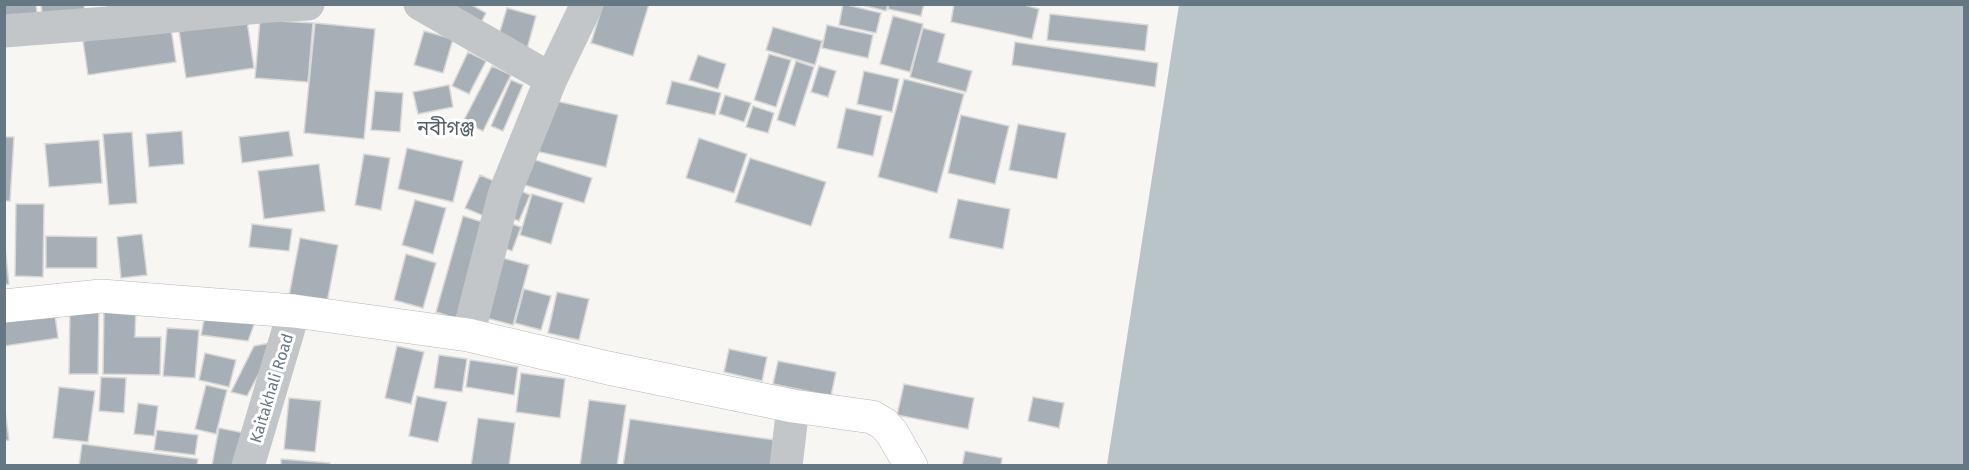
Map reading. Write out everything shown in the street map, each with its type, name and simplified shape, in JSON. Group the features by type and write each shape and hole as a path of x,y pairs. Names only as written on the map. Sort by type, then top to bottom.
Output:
{"main road":[{"path":"4,306 101,296 294,312 468,335 608,368 793,406 872,417 884,424 912,465"}],"street":[{"path":"4,31 308,4"},
{"path":"420,4 551,79"},
{"path":"468,335 504,195 551,79 587,4"},
{"name":"Kaitakhali Road","path":"248,465 294,312"},
{"path":"786,465 793,406"}],"shaded area":[{"path":"1179,5 1964,5 1964,465 1107,465"}],"building":[{"path":"4,4 36,4 38,22 4,27"},
{"path":"41,4 84,4 85,18 43,23"},
{"path":"448,4 470,4 486,13 476,32"},
{"path":"603,4 649,4 633,56 591,43"},
{"path":"843,4 881,13 876,33 839,25"},
{"path":"858,4 888,4 886,11"},
{"path":"889,4 924,4 921,16 888,9"},
{"path":"954,4 1020,4 1039,9 1032,39 951,22"},
{"path":"507,8 536,16 527,49 497,41"},
{"path":"1050,14 1148,25 1145,51 1047,40"},
{"path":"893,16 923,24 910,72 880,64"},
{"path":"260,20 313,23 308,82 255,78"},
{"path":"247,21 254,68 186,78 179,31"},
{"path":"315,23 375,29 364,139 304,133"},
{"path":"827,25 873,35 868,58 822,48"},
{"path":"773,27 822,41 815,65 766,50"},
{"path":"171,28 176,62 88,75 83,41"},
{"path":"923,28 945,34 938,62 972,71 966,92 910,77"},
{"path":"424,31 453,39 443,73 414,65"},
{"path":"1015,42 1158,63 1155,87 1012,65"},
{"path":"468,52 486,61 469,94 452,86"},
{"path":"769,54 791,60 776,107 754,100"},
{"path":"698,55 726,64 718,89 689,80"},
{"path":"796,61 814,67 795,126 777,120"},
{"path":"492,66 511,75 483,131 463,122"},
{"path":"819,66 836,71 828,97 811,92"},
{"path":"864,71 899,79 892,112 857,104"},
{"path":"904,79 964,94 937,193 878,177"},
{"path":"511,80 523,85 503,131 491,126"},
{"path":"672,81 721,93 715,115 666,104"},
{"path":"449,85 453,107 418,114 413,92"},
{"path":"375,91 403,93 400,132 371,130"},
{"path":"725,95 751,103 744,122 719,114"},
{"path":"543,98 618,115 606,167 531,150"},
{"path":"753,106 774,113 768,133 746,127"},
{"path":"846,108 882,116 873,156 837,148"},
{"path":"961,115 1009,126 995,184 948,173"},
{"path":"1018,124 1066,133 1057,179 1009,170"},
{"path":"182,131 184,164 149,167 146,134"},
{"path":"289,131 293,156 242,163 239,137"},
{"path":"132,132 137,203 109,205 103,134"},
{"path":"4,137 14,137 10,201 4,201"},
{"path":"699,138 747,154 734,193 686,178"},
{"path":"99,140 102,183 49,187 45,144"},
{"path":"407,148 463,161 453,202 398,189"},
{"path":"364,154 390,158 381,210 355,205"},
{"path":"523,156 592,178 584,203 515,182"},
{"path":"750,158 826,182 811,226 735,202"},
{"path":"319,164 325,211 264,219 258,171"},
{"path":"480,175 506,186 491,219 465,208"},
{"path":"512,187 530,195 519,221 501,214"},
{"path":"532,194 563,203 551,244 520,235"},
{"path":"958,199 1010,209 1003,249 949,238"},
{"path":"415,200 446,208 433,254 402,245"},
{"path":"16,204 44,204 43,277 15,276"},
{"path":"463,216 489,224 461,320 436,312"},
{"path":"502,221 521,227 512,251 493,244"},
{"path":"252,224 292,229 289,251 249,247"},
{"path":"142,234 147,275 121,278 117,237"},
{"path":"46,236 97,237 97,268 46,268"},
{"path":"4,237 9,284 4,285"},
{"path":"300,238 338,245 326,308 288,301"},
{"path":"406,254 436,263 423,308 394,300"},
{"path":"491,255 529,265 513,325 475,315"},
{"path":"524,289 551,296 541,330 515,323"},
{"path":"557,292 589,299 579,340 548,333"},
{"path":"104,305 136,305 135,337 161,337 160,375 103,374"},
{"path":"54,307 58,338 5,346 4,315"},
{"path":"70,308 99,309 98,374 69,374"},
{"path":"206,310 258,314 248,341 201,335"},
{"path":"167,328 199,330 195,378 163,376"},
{"path":"281,341 266,360 247,396 231,392 254,346"},
{"path":"397,346 424,352 411,404 385,398"},
{"path":"729,349 767,357 762,381 724,372"},
{"path":"205,353 236,360 229,387 199,380"},
{"path":"439,355 467,359 462,392 434,388"},
{"path":"470,360 518,367 514,395 466,387"},
{"path":"778,361 836,372 831,396 773,384"},
{"path":"521,373 565,379 560,418 516,412"},
{"path":"101,377 126,378 124,413 99,411"},
{"path":"904,384 974,398 968,429 897,415"},
{"path":"206,385 227,390 216,434 195,429"},
{"path":"59,387 95,391 88,442 53,438"},
{"path":"417,396 447,402 438,442 409,436"},
{"path":"1033,397 1064,403 1059,428 1028,421"},
{"path":"289,398 321,401 315,452 284,449"},
{"path":"589,400 626,405 617,466 580,466"},
{"path":"4,403 9,440 4,441"},
{"path":"138,403 158,406 154,436 134,434"},
{"path":"478,418 515,423 509,466 471,466"},
{"path":"630,419 775,440 771,466 623,466"},
{"path":"219,428 250,434 244,466 212,465"},
{"path":"157,430 198,435 195,455 154,450"},
{"path":"82,444 198,459 197,466 79,466"},
{"path":"965,451 1002,458 1001,466 962,466"},
{"path":"281,459 330,463 329,466 281,466"}],"district":[{"name":"নবীগঞ্জ","path":"446,128"}]}
